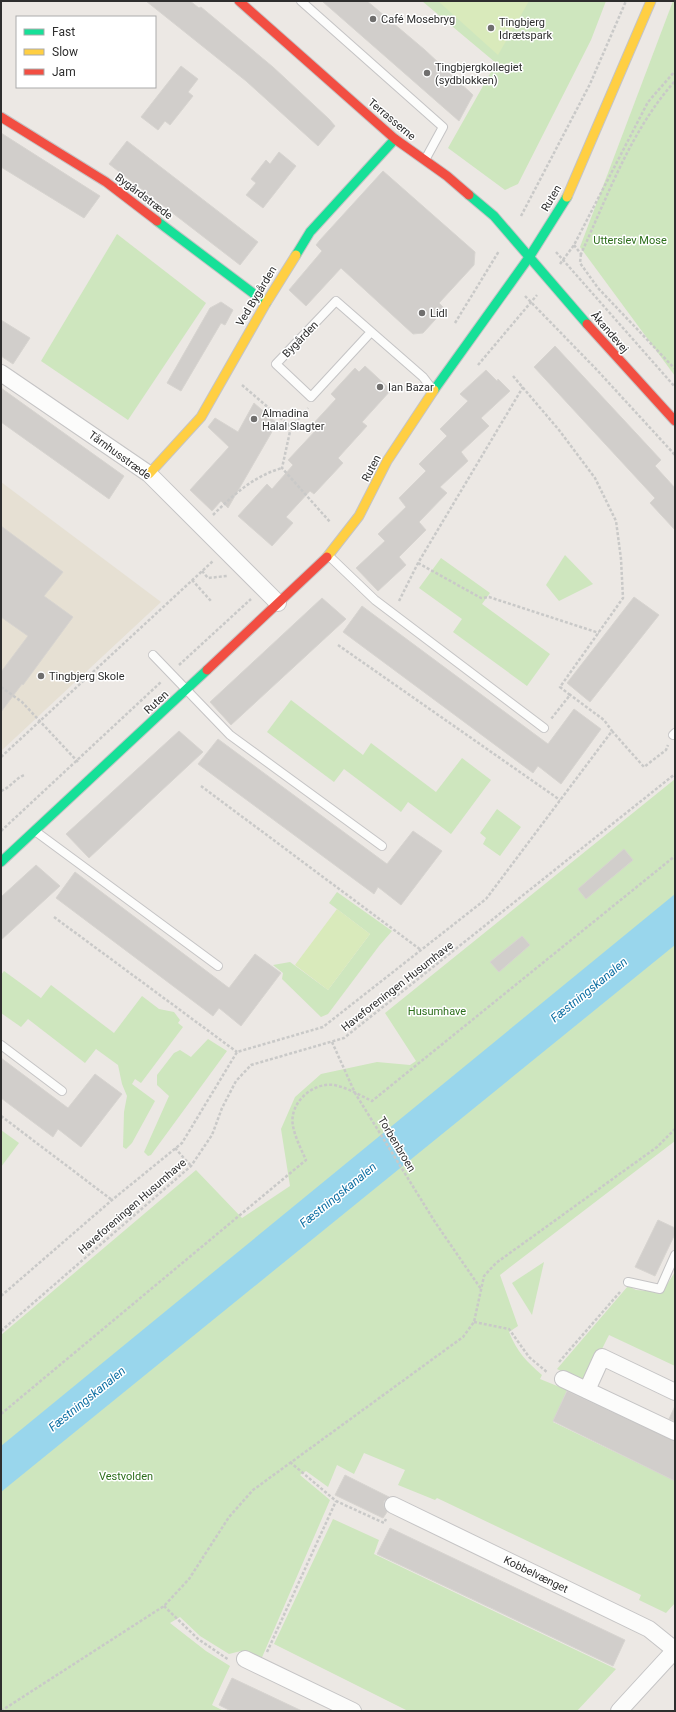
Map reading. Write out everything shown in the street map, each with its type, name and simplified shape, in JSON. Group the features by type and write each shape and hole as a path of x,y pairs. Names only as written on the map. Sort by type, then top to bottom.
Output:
{"street":[{"name":"Terrasserne","path":"239,1 395,139 448,176 494,216 530,256"},
{"name":"Ruten","path":"1,862 329,556 359,516 388,461 433,391 530,256 569,194 651,1"},
{"name":"Bygårdstræde","path":"1,117 106,182 266,303"},
{"name":"Ved Bygården","path":"149,474 201,417 266,303 310,232 395,139"},
{"name":"Åkandevej","path":"530,256 606,346 675,421"},
{"name":"Tårnhusstræde","path":"1,373 149,474 278,603"},
{"path":"587,1390 602,1357 675,1392"},
{"path":"563,1379 675,1432"},
{"name":"Kobbelvænget","path":"394,1505 649,1629 675,1650 619,1711"},
{"path":"244,1659 353,1711"}],"lane":[{"path":"301,1 443,126 425,160"},
{"name":"Bygården","path":"311,397 276,364 336,301 423,377 433,391"},
{"path":"311,397 372,332"},
{"path":"329,556 376,600 544,728"},
{"path":"153,654 230,735 382,846"},
{"path":"35,830 218,966"},
{"path":"1,1045 62,1091"},
{"path":"628,1282 660,1289 675,1255"}],"path":[{"path":"510,234 590,84 626,1"},
{"path":"581,254 574,245 648,102 675,71"},
{"path":"675,81 662,96 646,119 622,164 581,254 580,263 598,288 675,369"},
{"path":"494,216 520,216 542,235 675,387"},
{"path":"227,372 291,427"},
{"path":"513,376 559,430 594,478 616,521 621,559 623,598 560,687 604,720 644,768 666,750 674,734"},
{"path":"393,613 418,563 523,387"},
{"path":"282,468 291,427 310,406 311,397"},
{"path":"282,468 333,525"},
{"path":"202,527 233,495 266,473 282,468"},
{"path":"1,757 225,550"},
{"path":"418,563 481,598 489,597 599,633"},
{"path":"202,571 208,578 227,576 240,565"},
{"path":"192,580 210,601"},
{"path":"338,645 560,800"},
{"path":"1,687 22,702 39,722 92,777"},
{"path":"544,728 570,695 568,694"},
{"path":"1,1296 112,1200 182,1143 238,1052 323,1027 486,900 612,731"},
{"path":"1,831 76,761"},
{"name":"Haveforeningen Husumhave","path":"1,1331 191,1166 212,1134 222,1108 236,1081 251,1065 344,1038 675,774"},
{"path":"1,791 11,786 16,779 24,775"},
{"path":"201,786 421,950"},
{"path":"1,1414 306,1160 293,1125 293,1113 298,1101 310,1090 322,1086 337,1085 372,1101 675,856"},
{"path":"54,917 238,1052"},
{"name":"Torbenbroen","path":"332,1042 355,1093 435,1222 481,1289"},
{"path":"1,1116 112,1200"},
{"path":"1,1711 164,1606 189,1579 229,1517 253,1490 463,1337 474,1322 484,1276 496,1263 657,1147 674,1131"},
{"path":"175,1148 191,1166"},
{"path":"474,1322 509,1329 529,1357 549,1374 628,1282"},
{"path":"290,1462 336,1501 384,1523 394,1505"},
{"path":"261,1667 336,1501"},
{"path":"164,1606 198,1639 227,1660 244,1659"}],"shaded area":[{"name":"Tingbjerg Skole","path":"1,482 161,602 1,751"}],"green space":[{"path":"422,1 606,1 591,40 518,184 505,190 448,148 496,63"},
{"name":"Tingbjerg Idrætspark","path":"438,1 529,1 498,55"},
{"name":"Utterslev Mose","path":"673,1 675,1 675,376 580,247"},
{"path":"117,234 206,303 128,420 41,361"},
{"path":"565,555 593,584 559,601 546,585"},
{"path":"441,558 490,593 482,604 550,654 527,686 453,632 462,619 419,588"},
{"path":"291,700 363,755 371,743 436,792 462,758 491,780 451,834 408,802 401,812 344,769 334,782 267,732"},
{"name":"Vestvolden","path":"675,779 675,1141 500,1275 518,1326 509,1332 515,1345 527,1361 542,1375 540,1379 567,1390 553,1422 675,1481 675,1603 666,1613 639,1600 641,1595 437,1498 435,1500 398,1485 405,1470 364,1453 354,1474 337,1465 328,1487 306,1471 300,1475 330,1500 260,1662 241,1651 229,1654 200,1636 180,1617 170,1623 206,1651 230,1666 212,1705 224,1711 1,1711 1,1335 196,1170 242,1218 290,1186 281,1129 295,1097 321,1074 377,1062 410,1065 416,1061 385,1013"},
{"path":"497,809 521,827 500,856 483,844 486,838 480,833"},
{"path":"337,892 392,931 328,1014 321,1017 282,979 283,973 273,965 290,962 328,990 370,934 329,903"},
{"path":"337,909 370,934 328,990 295,965"},
{"path":"4,971 41,998 51,985 114,1033 142,996 159,1009 174,1012 180,1020 178,1023 183,1027 141,1083 135,1079 132,1084 155,1101 132,1143 126,1149 123,1147 124,1112 127,1096 122,1084 118,1065 96,1049 85,1063 28,1019 21,1027 1,1013 1,975"},
{"path":"208,1039 227,1051 151,1155 148,1156 144,1152 169,1096 157,1085 157,1075 174,1053 180,1050 191,1057"},
{"path":"1,1130 19,1143 1,1167"},
{"path":"544,1262 532,1315 512,1283"},
{"path":"675,1272 675,1366 609,1335 585,1383 557,1369 628,1286 636,1290 662,1292"},
{"path":"333,1519 379,1540 374,1554 616,1669 577,1711 408,1711 274,1644"}],"water":[{"name":"Fæstningskanalen","path":"675,894 675,945 1,1492 1,1446"}],"building":[{"path":"146,1 190,1 199,8 201,7 273,67 335,126 318,146 246,81"},
{"name":"Tingbjergkollegiet (sydblokken)","path":"322,1 367,1 425,50 473,95 459,121"},
{"path":"181,66 198,79 188,92 193,96 170,125 165,121 158,130 141,117"},
{"path":"1,133 100,196 84,218 1,167"},
{"path":"127,141 258,242 240,265 109,164"},
{"path":"279,152 296,166 263,208 246,195 256,183 251,179 266,160 270,164"},
{"path":"383,171 475,252 474,265 439,303 445,309 423,333 413,334 341,268 306,306 289,290 322,251 316,245"},
{"path":"221,302 233,310 225,325 221,323 181,391 167,383 210,308"},
{"path":"1,320 30,338 13,364 1,356"},
{"path":"555,346 661,460 655,466 675,488 675,530 650,503 655,498 534,367"},
{"path":"365,366 391,390 362,422 367,426 338,458 343,463 314,494 310,491 286,517 293,523 272,546 238,516 267,484 272,489 293,465 288,460 317,429 312,425 336,399 331,394 355,368 359,372"},
{"path":"486,370 510,391 481,418 489,426 461,452 468,461 440,487 447,493 419,522 426,530 399,557 406,565 378,591 356,568 385,541 378,534 406,507 399,498 426,471 419,464 447,436 440,429 468,401 460,394"},
{"path":"1,388 124,476 109,499 1,422"},
{"path":"254,403 277,423 228,508 221,501 212,511 190,490 229,447 208,427 215,418 238,432"},
{"path":"1,526 63,572 44,596 73,617 23,685 22,684 1,712 1,672 28,636 1,617"},
{"path":"634,597 659,615 590,702 567,683"},
{"path":"322,598 346,619 231,725 210,702"},
{"path":"362,606 548,744 574,709 601,729 561,784 538,766 533,773 343,632"},
{"path":"179,731 203,752 89,858 66,834"},
{"path":"218,739 387,864 413,831 442,851 401,905 378,887 374,894 198,764"},
{"path":"624,849 633,860 586,899 578,889"},
{"path":"36,865 60,886 1,940 1,897"},
{"path":"75,872 229,988 255,954 281,973 241,1026 219,1008 213,1016 56,898"},
{"path":"522,936 530,945 499,972 490,962"},
{"path":"1,1058 68,1108 95,1074 122,1094 81,1147 58,1129 53,1137 1,1098"},
{"path":"658,1220 675,1228 675,1234 655,1276 635,1267"},
{"path":"567,1391 675,1441 675,1481 553,1421"},
{"path":"675,1406 675,1421 669,1419"},
{"path":"345,1475 389,1497 384,1501 384,1506 387,1512 383,1518 335,1495"},
{"path":"390,1528 625,1640 613,1666 377,1554"},
{"path":"232,1678 302,1711 231,1711 219,1705"}],"traffic: fast":[{"path":"296,255 310,232 395,139"},
{"path":"469,195 494,216 587,324"},
{"path":"434,390 530,256 567,197"},
{"path":"157,221 266,303"},
{"path":"1,862 207,670"}],"traffic: slow":[{"path":"567,197 651,1"},
{"path":"149,474 201,417 266,303 296,255"},
{"path":"327,557 359,516 387,461 434,390"}],"traffic: jam":[{"path":"239,1 395,139 447,176 469,195"},
{"path":"1,117 106,182 157,221"},
{"path":"587,324 675,421"},
{"path":"207,670 327,557"}],"place":[{"name":"Café Mosebryg","path":"373,19"},
{"name":"Tingbjerg Idrætspark","path":"491,28"},
{"name":"Tingbjergkollegiet (sydblokken)","path":"427,73"},
{"name":"Lidl","path":"422,313"},
{"name":"Ian Bazar","path":"380,387"},
{"name":"Almadina Halal Slagter","path":"254,419"},
{"name":"Tingbjerg Skole","path":"41,676"}],"park label":[{"name":"Husumhave","path":"437,1011"}]}
